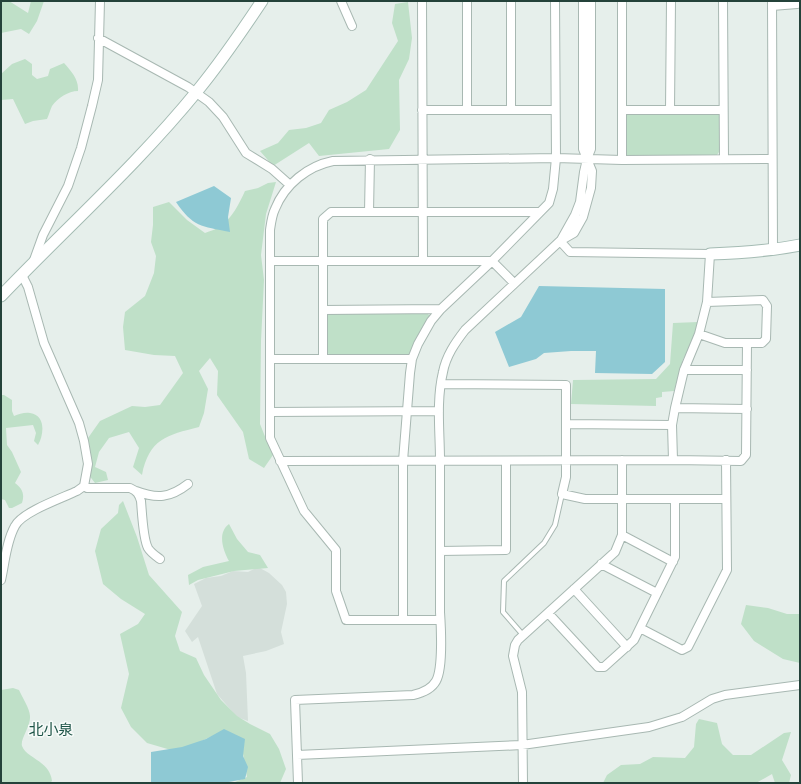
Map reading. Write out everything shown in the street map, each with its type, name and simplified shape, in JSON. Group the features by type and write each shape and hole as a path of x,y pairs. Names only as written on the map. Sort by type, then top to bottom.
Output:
{"street":[{"path":"33,264 43,235 68,186 81,148 98,80 100,1"},
{"path":"1,296 141,154 196,92 223,58 262,1"},
{"path":"341,1 352,26"},
{"path":"422,1 423,261"},
{"path":"467,1 467,110"},
{"path":"511,1 511,110"},
{"path":"403,620 403,461 412,359 422,336 431,321 549,203 553,189 556,158 555,1"},
{"path":"298,783 295,700 413,695 423,693 431,688 436,681 439,672 440,411 443,372 448,356 455,343 465,330 560,241 574,233 583,217 591,188 592,172 583,149 583,1"},
{"path":"587,159 591,149 591,1"},
{"path":"622,1 622,160"},
{"path":"670,110 671,1"},
{"path":"723,1 724,159"},
{"path":"773,250 772,4 797,4 797,1"},
{"path":"98,38 196,92 209,102 223,117 246,153 272,169 290,185"},
{"path":"422,110 555,110"},
{"path":"622,110 723,110"},
{"path":"440,620 346,620 336,591 336,550 304,511 270,438 270,230 275,208 290,185 312,168 323,163 370,159 772,159"},
{"path":"369,212 370,159"},
{"path":"323,358 323,219 331,212 540,212"},
{"path":"560,241 570,252 738,254 800,245"},
{"path":"673,460 672,425 675,408 684,370 699,334 707,302 710,254"},
{"path":"270,260 492,261 514,283"},
{"path":"1,580 10,535 16,524 25,515 77,491 84,486 88,464 79,423 44,343 28,288 22,275"},
{"path":"699,334 725,343 762,343 766,339 767,306 763,300 707,302"},
{"path":"323,310 441,310"},
{"path":"280,461 741,460 746,456 747,343"},
{"path":"270,359 412,359"},
{"path":"684,370 747,370"},
{"path":"441,384 566,385 566,477 562,494 585,499 726,499"},
{"path":"675,408 747,409"},
{"path":"270,412 440,411"},
{"path":"566,424 672,425"},
{"path":"523,783 522,692 513,651 514,645 615,552 622,535 622,460"},
{"path":"640,628 682,650 688,647 727,570 726,460"},
{"path":"440,551 506,550 506,461"},
{"path":"84,486 87,488 130,488 145,494 166,496 174,494 188,484"},
{"path":"136,490 141,500 148,549 160,559"},
{"path":"548,613 598,667 604,667 627,647 634,640 676,557 675,499"},
{"path":"622,535 673,562"},
{"path":"601,564 657,593"},
{"path":"574,589 627,647"},
{"path":"297,755 522,745 649,727 682,717 712,699 725,695 800,685"}],"lane":[{"path":"524,635 503,612 504,581 544,543 555,525 562,494"}],"shaded area":[{"path":"258,567 269,573 282,585 286,592 287,604 281,632 284,644 266,651 243,656 246,673 248,721 237,717 217,694 198,637 192,642 185,631 202,606 194,584 206,578 221,576 233,571 248,572"}],"green space":[{"path":"1,1 9,1 28,13 31,1 44,1 37,21 29,34 21,29 1,33"},
{"path":"408,2 412,38 409,59 399,80 400,130 389,149 319,156 309,143 273,166 260,151 278,143 289,130 306,128 321,123 329,110 347,102 366,90 398,41 392,23 395,4"},
{"path":"25,59 32,64 32,75 37,79 48,76 50,69 64,63 76,79 78,91 67,94 57,100 52,106 47,119 25,124 13,99 1,100 1,74 12,64"},
{"path":"716,113 720,115 719,152 717,155 627,156 626,116 628,114"},
{"path":"276,182 266,214 261,255 264,280 261,341 260,424 273,455 264,468 249,459 243,432 217,395 218,371 210,358 199,371 208,389 204,413 199,427 161,440 149,453 142,475 133,467 139,448 129,432 109,438 99,452 95,467 106,472 108,480 95,483 88,474 88,438 100,421 132,406 145,407 160,405 183,373 175,356 154,355 125,350 123,327 125,312 145,296 154,273 156,256 151,242 153,207 169,202 187,220 205,233 219,227 229,219 238,206 245,191 258,188 268,183"},
{"path":"427,313 430,316 422,328 409,355 329,355 327,351 327,316 329,314"},
{"path":"698,322 691,344 683,359 674,391 662,392 662,397 656,398 656,406 571,404 573,380 656,379 670,364 673,323"},
{"path":"1,395 4,395 12,400 12,411 14,416 30,413 39,417 42,426 42,436 38,445 34,441 36,433 33,425 6,428 7,445 12,452 21,472 15,483 21,489 23,494 22,503 12,508 9,508 5,500 1,499"},
{"path":"123,501 137,537 149,575 182,612 175,636 180,651 196,658 204,675 221,700 237,716 270,734 279,749 286,769 280,783 209,783 211,780 235,782 247,777 242,748 236,735 217,734 188,747 171,750 147,743 131,727 121,708 129,674 120,634 138,624 145,614 121,599 103,584 95,551 101,529 118,513 119,505"},
{"path":"229,524 237,539 248,552 260,555 268,568 234,571 198,580 189,585 188,575 203,567 229,561 223,547 222,537 225,528"},
{"path":"746,605 768,608 787,614 800,614 800,663 783,659 754,641 741,624"},
{"path":"13,688 19,690 30,713 30,720 22,746 28,754 43,764 47,769 52,781 50,783 1,783 1,690"},
{"path":"699,719 717,723 722,744 733,755 751,755 784,733 791,732 782,760 791,775 789,783 775,783 772,774 756,783 603,783 607,775 621,765 640,764 653,757 685,758 694,747 696,724"}],"water":[{"path":"214,186 231,198 228,217 230,232 198,224 182,210 176,202"},
{"path":"539,286 665,289 665,362 652,374 595,373 596,351 571,351 544,353 536,359 509,367 495,332 521,317"},
{"path":"224,729 245,739 243,756 248,767 245,779 223,783 151,783 151,752 182,747 206,739"}],"district":[{"name":"北小泉","path":"51,729"}]}
